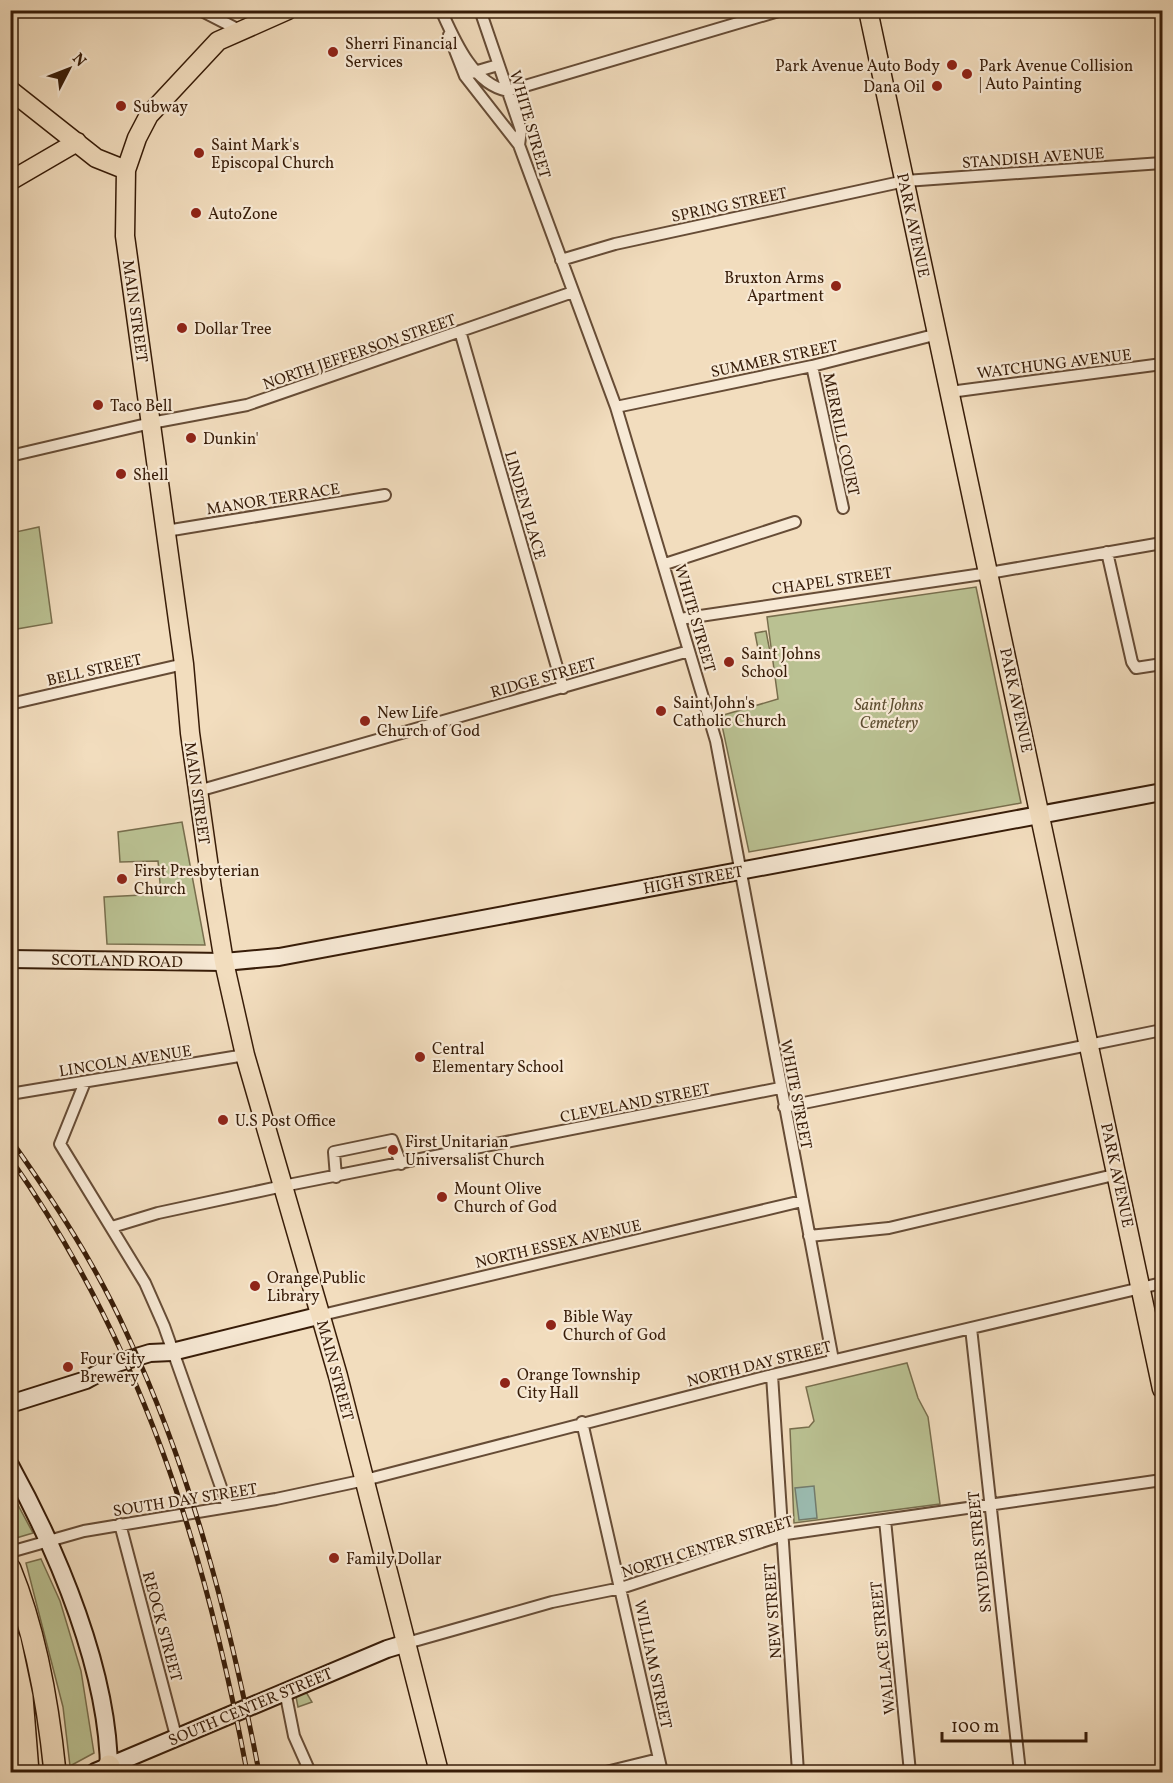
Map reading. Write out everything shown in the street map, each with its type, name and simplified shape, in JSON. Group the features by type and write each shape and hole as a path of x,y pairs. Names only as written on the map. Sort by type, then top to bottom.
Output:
{"highway":[{"path":"10,1569 33,1638 45,1694 55,1773"},
{"path":"10,1640 22,1697 28,1773"}],"main road":[{"name":"MAIN STREET","path":"288,10 218,41 148,115 126,170 125,236 184,664 198,791 224,962 245,1055 322,1315 439,1773"},
{"name":"PARK AVENUE","path":"868,10 1162,1389"},
{"path":"10,90 96,158 126,170"},
{"path":"10,180 77,142"},
{"name":"HIGH STREET","path":"224,962 279,957 1162,792"},
{"name":"SCOTLAND ROAD","path":"10,959 224,962"},
{"path":"10,1404 99,1375 117,1363 150,1353 172,1352 322,1315"},
{"path":"10,1465 36,1512 76,1609 95,1677 105,1771"},
{"name":"SOUTH CENTER STREET","path":"105,1771 176,1736 387,1648 407,1643"}],"street":[{"path":"200,10 242,31"},
{"name":"WHITE STREET","path":"480,10 521,130 519,145 616,407 665,564 718,752 833,1360"},
{"path":"471,74 507,91 782,10"},
{"path":"443,15 454,53 519,145"},
{"path":"471,74 498,65"},
{"name":"STANDISH AVENUE","path":"905,182 1162,163"},
{"name":"SPRING STREET","path":"561,260 615,244 905,182"},
{"name":"NORTH JEFFERSON STREET","path":"10,456 151,423 246,405 573,292"},
{"name":"LINDEN PLACE","path":"460,331 563,688"},
{"name":"SUMMER STREET","path":"616,407 812,366 938,334"},
{"name":"WATCHUNG AVENUE","path":"950,392 1162,364"},
{"name":"MERRILL COURT","path":"812,366 843,508"},
{"name":"MANOR TERRACE","path":"166,531 385,495"},
{"path":"665,564 795,522"},
{"name":"CHAPEL STREET","path":"680,619 989,573 1162,543"},
{"path":"1107,552 1132,662 1136,668 1162,664"},
{"name":"RIDGE STREET","path":"198,791 689,651"},
{"name":"BELL STREET","path":"10,704 184,664"},
{"path":"784,1107 1162,1030"},
{"name":"LINCOLN AVENUE","path":"10,1094 245,1055"},
{"path":"85,1082 60,1144 145,1283 164,1326 228,1507"},
{"name":"CLEVELAND STREET","path":"112,1227 158,1214 283,1186 780,1088"},
{"path":"336,1177 334,1152 392,1140 400,1164"},
{"path":"809,1236 890,1228 1118,1174"},
{"name":"NORTH ESSEX AVENUE","path":"322,1315 802,1201"},
{"name":"NORTH DAY STREET","path":"365,1480 582,1422 772,1375 1162,1283"},
{"name":"SNYDER STREET","path":"971,1328 1020,1773"},
{"name":"NEW STREET","path":"772,1375 798,1773"},
{"name":"WILLIAM STREET","path":"582,1422 662,1773"},
{"name":"SOUTH DAY STREET","path":"10,1552 120,1524 228,1507 365,1480"},
{"name":"NORTH CENTER STREET","path":"407,1643 552,1602 621,1588 783,1535 1162,1480"},
{"name":"WALLACE STREET","path":"885,1520 910,1773"},
{"name":"REOCK STREET","path":"120,1524 176,1736"},
{"path":"285,1691 294,1736 310,1773"},
{"path":"606,1773 659,1759"}],"green space":[{"path":"39,527 52,623 17,629 11,636 11,533"},
{"name":"Saint Johns Cemetery","path":"976,587 1021,803 749,852 720,716 778,699 767,617"},
{"path":"766,631 770,652 759,654 755,633"},
{"path":"182,822 205,945 107,944 104,897 161,894 158,861 120,862 118,832"},
{"path":"907,1363 918,1398 928,1417 940,1504 794,1523 790,1429 809,1427 814,1421 806,1387"},
{"path":"10,1492 33,1533 16,1538 11,1527"},
{"path":"41,1559 60,1601 81,1671 94,1753 70,1766 63,1707 26,1563"},
{"path":"306,1692 312,1702 298,1707 296,1697"},
{"path":"11,1702 19,1772 11,1772"}],"water":[{"path":"814,1486 817,1518 799,1520 795,1488"}],"railway":[{"path":"10,1139 58,1210 102,1283 127,1334 171,1440 190,1494 222,1604 259,1772"},
{"path":"10,1158 57,1229 97,1302 132,1376 163,1452 189,1529 211,1608 247,1772"}],"place":[{"name":"Sherri Financial Services","path":"333,52"},
{"name":"Park Avenue Auto Body","path":"952,65"},
{"name":"Park Avenue Collision | Auto Painting","path":"967,74"},
{"name":"Dana Oil","path":"937,86"},
{"name":"Subway","path":"121,106"},
{"name":"Saint Mark's Episcopal Church","path":"199,153"},
{"name":"AutoZone","path":"196,213"},
{"name":"Bruxton Arms Apartment","path":"836,286"},
{"name":"Dollar Tree","path":"182,328"},
{"name":"Taco Bell","path":"98,405"},
{"name":"Dunkin'","path":"191,438"},
{"name":"Shell","path":"121,474"},
{"name":"Saint Johns School","path":"729,662"},
{"name":"Saint John's Catholic Church","path":"661,711"},
{"name":"New Life Church of God","path":"365,721"},
{"name":"First Presbyterian Church","path":"122,879"},
{"name":"Central Elementary School","path":"420,1057"},
{"name":"U.S Post Office","path":"223,1120"},
{"name":"First Unitarian Universalist Church","path":"393,1150"},
{"name":"Mount Olive Church of God","path":"442,1197"},
{"name":"Orange Public Library","path":"255,1286"},
{"name":"Bible Way Church of God","path":"551,1325"},
{"name":"Four City Brewery","path":"68,1367"},
{"name":"Orange Township City Hall","path":"505,1383"},
{"name":"Family Dollar","path":"334,1558"}]}
